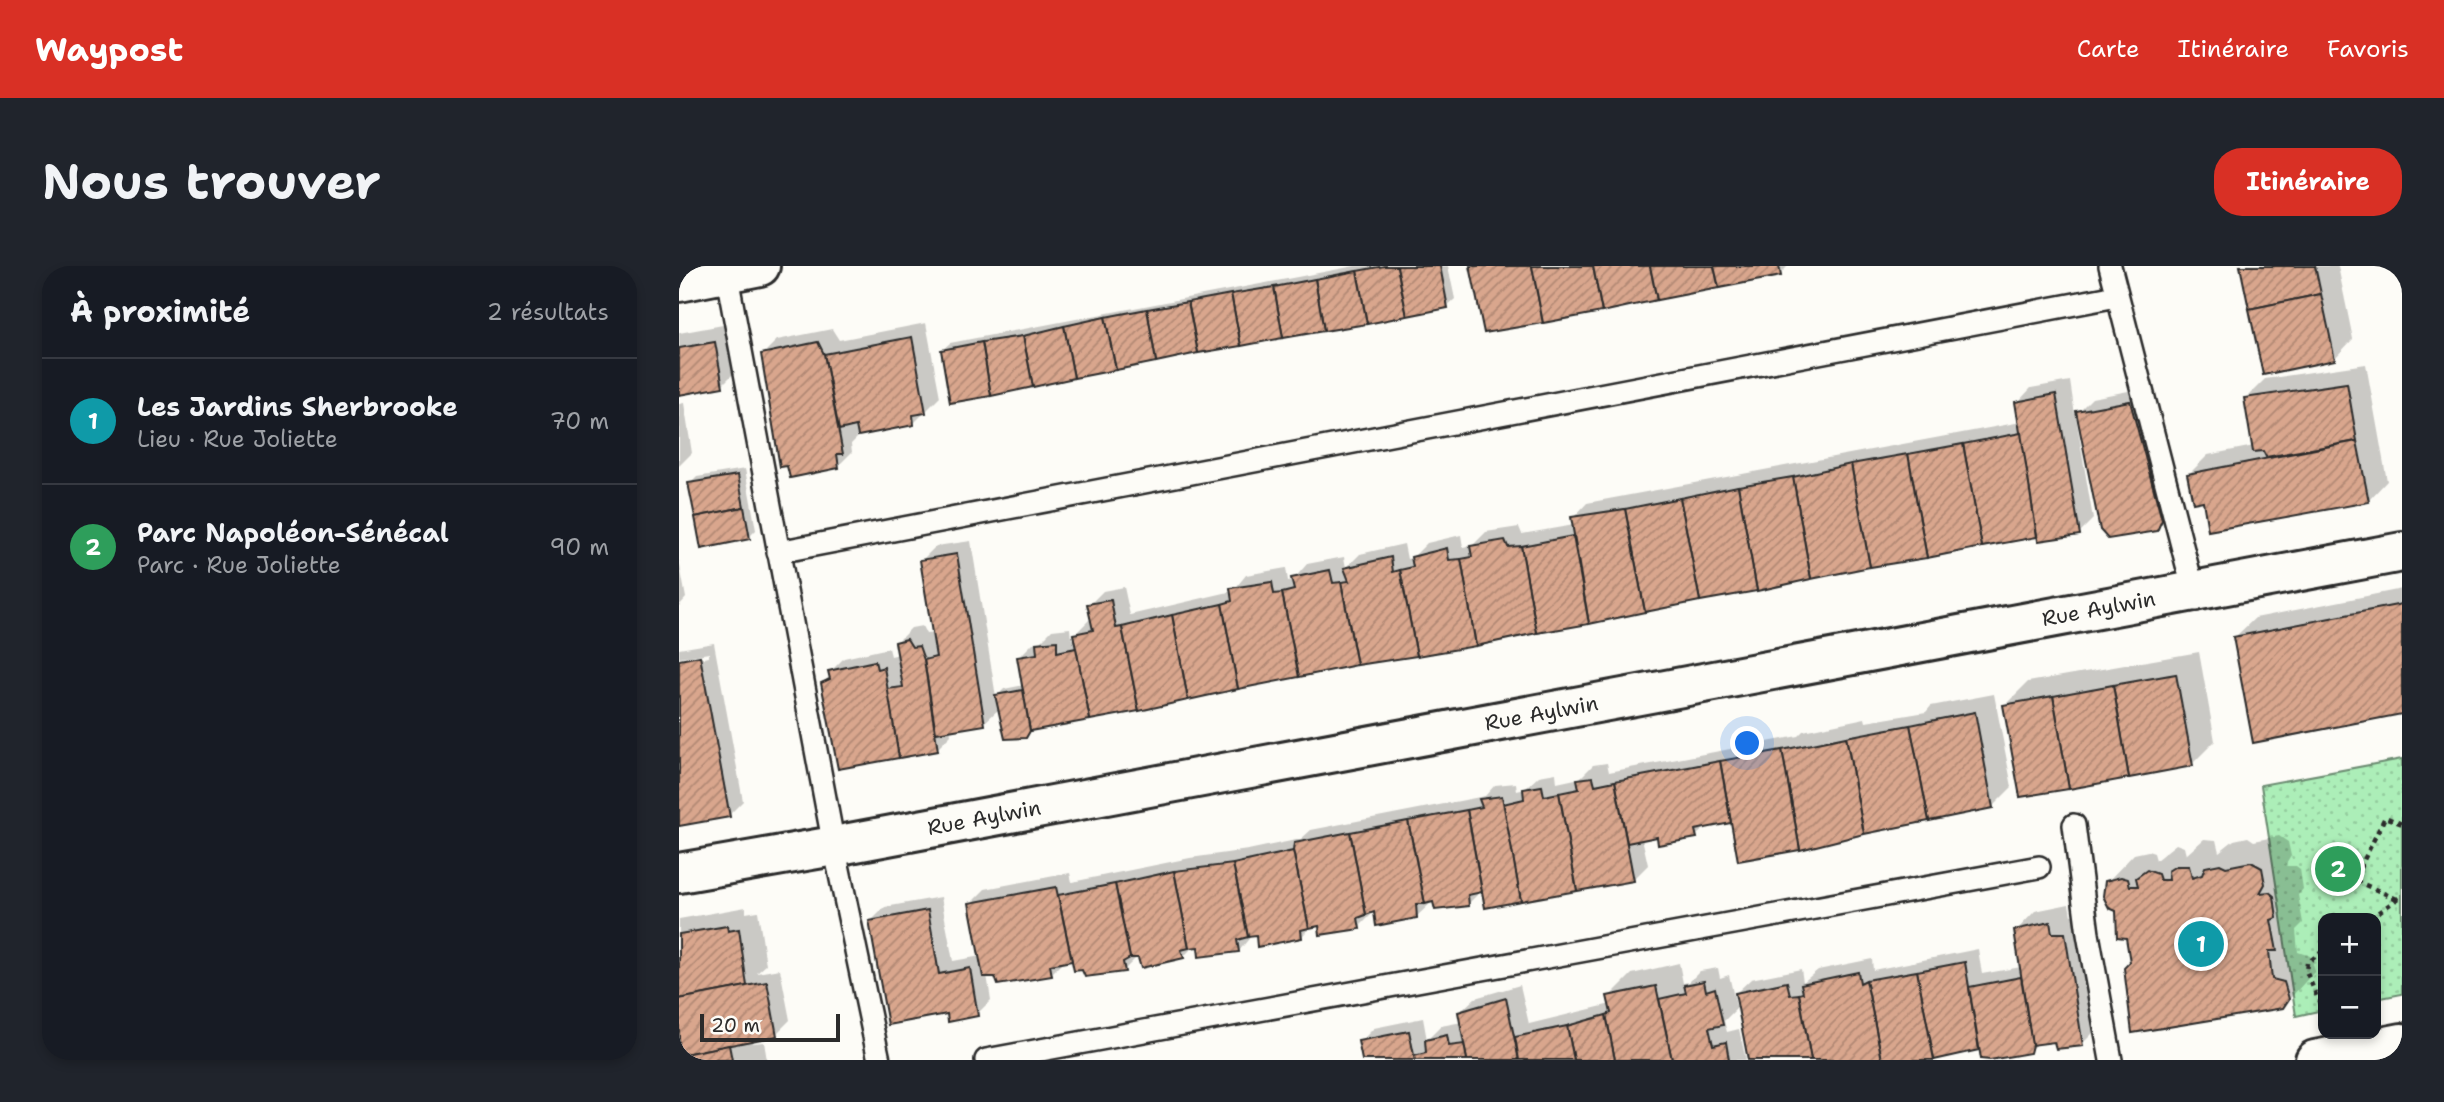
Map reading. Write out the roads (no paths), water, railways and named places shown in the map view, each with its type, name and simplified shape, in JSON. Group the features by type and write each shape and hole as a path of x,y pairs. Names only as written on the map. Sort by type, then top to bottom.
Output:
{"street":[{"path":"679,282 737,268"},
{"name":"Rue Aylwin","path":"679,873 2196,600 2402,552"},
{"path":"2315,1060 2402,1043"}],"lane":[{"path":"2110,266 2196,600"},
{"path":"737,268 778,552 834,846 879,1060"},
{"path":"778,552 2117,296"},
{"path":"2074,825 2088,934 2111,1060"},
{"path":"986,1060 2039,867"}],"place":[{"name":"Parc Napoléon-Sénécal","path":"2338,869"},
{"name":"Les Jardins Sherbrooke","path":"2201,944"}]}
